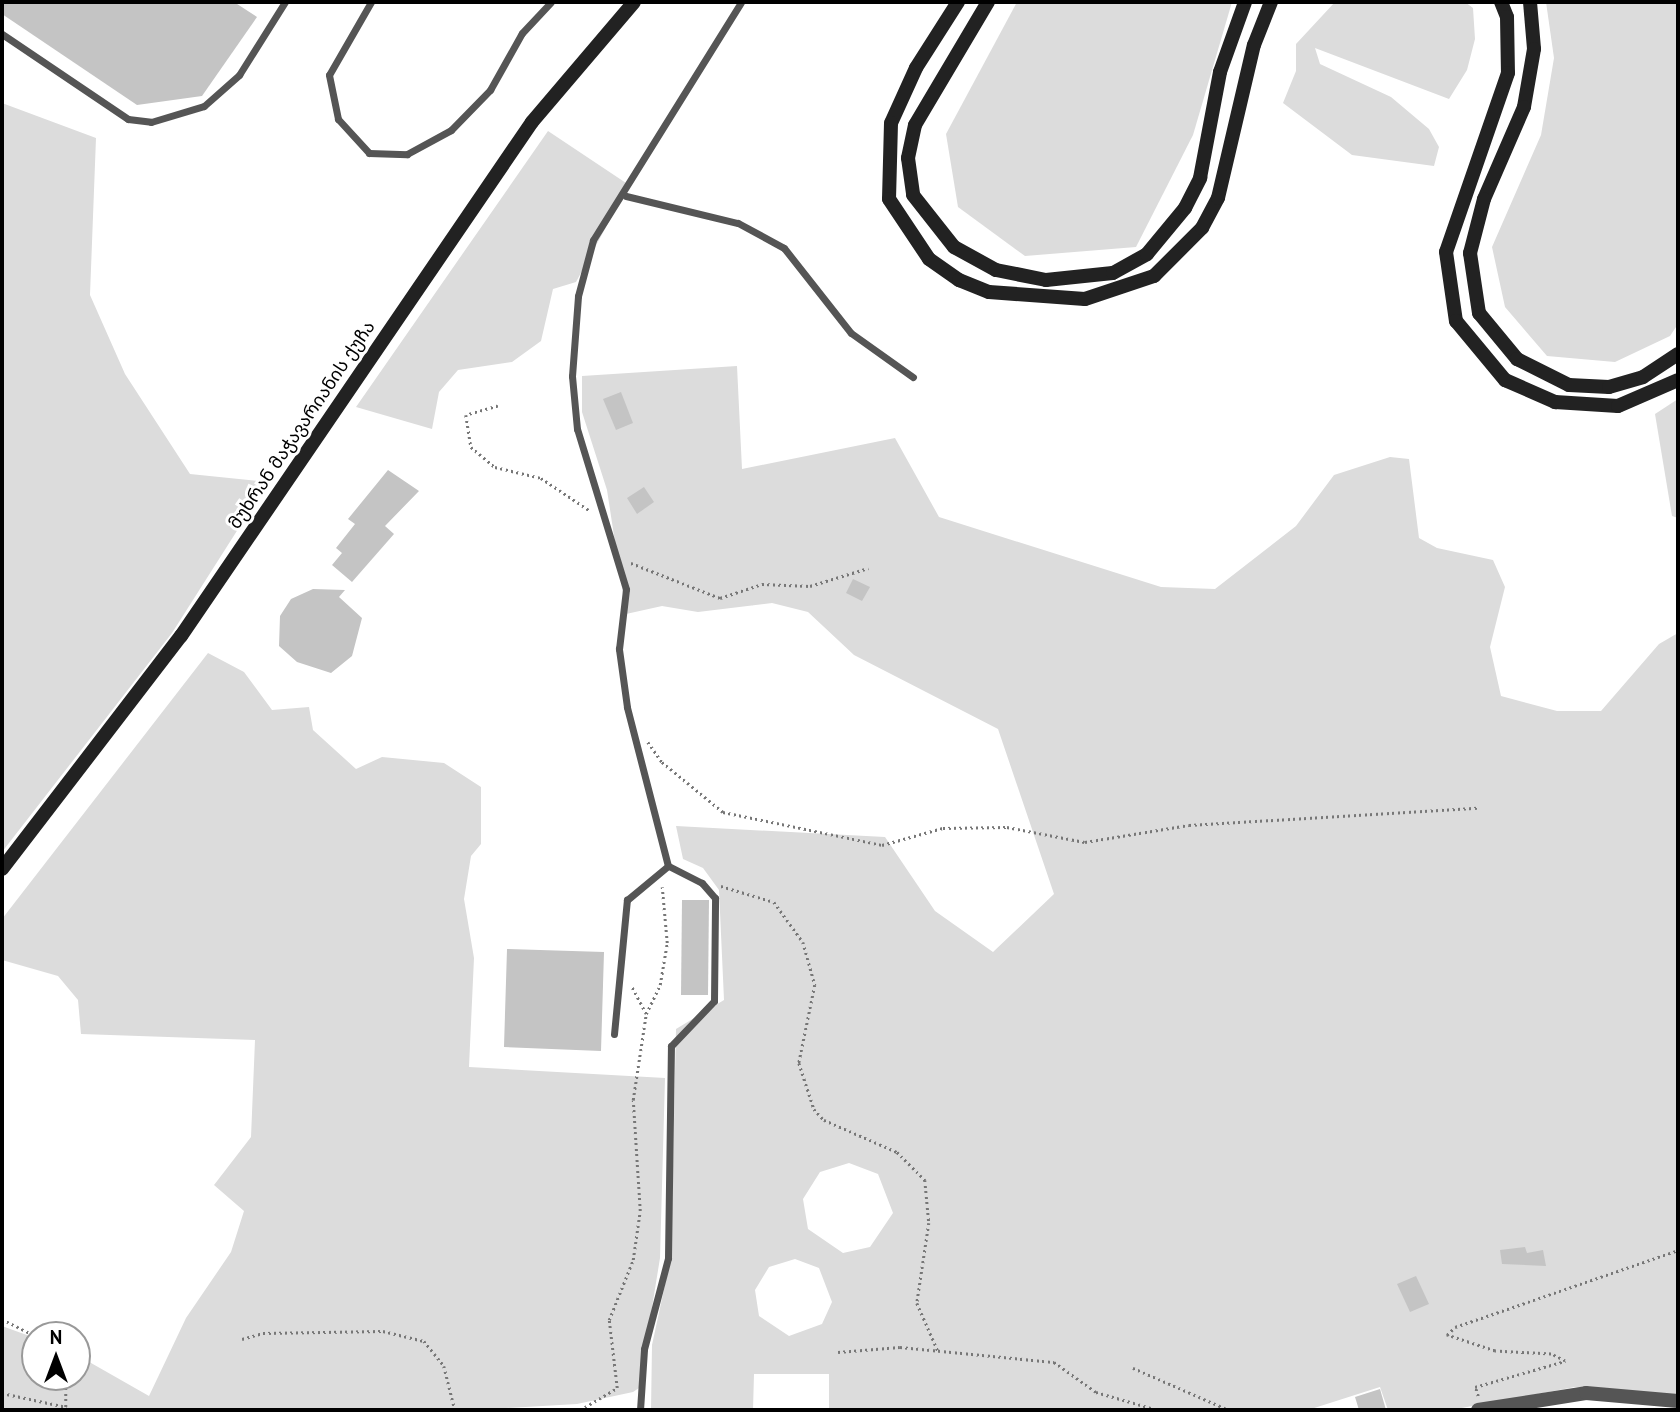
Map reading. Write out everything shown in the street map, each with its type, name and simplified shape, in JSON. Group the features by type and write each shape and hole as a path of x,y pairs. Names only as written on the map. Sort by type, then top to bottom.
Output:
{"main road":[{"name":"მუხრან მაჭავარიანის ქუჩა","path":"2,869 181,636 532,122 634,2"},
{"path":"958,2 891,123 889,199 929,260 959,280 989,292 1085,299 1154,276 1202,228 1218,198 1254,45 1271,2"},
{"path":"988,2 915,125 908,158 913,195 954,247 996,270 1058,280 1113,273 1147,254 1185,208 1200,178 1220,72 1245,2"},
{"path":"1501,2 1508,73 1446,252 1456,321 1505,380 1555,402 1618,406 1678,380"},
{"path":"1530,2 1534,49 1524,107 1484,199 1469,253 1479,313 1517,359 1569,385 1609,387 1643,377 1678,354"}],"street":[{"path":"1480,1410 1586,1393 1678,1401"}],"lane":[{"path":"2,34 128,119 151,122 204,106 239,75 285,2"},
{"path":"371,2 329,75 338,119 369,153 407,154 451,130 482,98 522,33 551,2"},
{"path":"665,869 626,707 619,649 626,589 577,429 572,376 578,296 593,240 626,196 741,2"},
{"path":"626,196 738,223 784,248 851,333 913,377"},
{"path":"640,1410 644,1349 668,1258 671,1046 714,1001 711,890 665,869"},
{"path":"614,1034 624,974 627,900 665,869"}],"path":[{"path":"498,406 466,415 471,447 495,467 541,478 565,492 607,529"},
{"path":"618,558 720,598 762,584 810,586 868,568"},
{"path":"641,729 662,762 723,812 882,845 943,828 1007,827 1085,842 1189,825 1478,808"},
{"path":"580,1410 601,1403 619,1377 609,1320 634,1260 640,1211 633,1100 646,1014 660,985 667,943 665,869"},
{"path":"711,890 735,886 774,902 803,942 815,985 799,1063 814,1109 824,1120 897,1152 925,1180 929,1223 917,1303 938,1351"},
{"path":"624,974 646,1014"},
{"path":"1480,1410 1475,1387 1564,1361 1552,1354 1495,1351 1447,1335 1455,1327 1678,1250"},
{"path":"2,1318 21,1328"},
{"path":"242,1339 263,1333 383,1331 424,1341 444,1366 455,1410"},
{"path":"838,1352 938,1351 1055,1362 1096,1392 1157,1410"},
{"path":"1133,1368 1229,1410"},
{"path":"2,1392 66,1409 66,1391"}],"shaded area":[{"path":"1017,2 1232,2 1193,135 1136,247 1025,256 958,207 946,134"},
{"path":"1335,2 1465,2 1473,8 1475,39 1467,70 1449,99 1315,48 1320,64 1391,97 1429,129 1439,147 1434,166 1352,155 1283,103 1296,71 1296,44"},
{"path":"1546,2 1678,2 1678,324 1670,336 1615,362 1547,356 1505,307 1492,247 1541,135 1554,58"},
{"path":"2,103 96,138 90,295 125,374 190,474 268,482 172,633 2,852"},
{"path":"548,131 629,185 576,282 553,289 541,341 512,362 458,370 439,392 432,429 356,407"},
{"path":"737,366 742,469 895,438 939,517 1161,587 1215,589 1296,526 1334,475 1390,457 1409,459 1419,538 1437,548 1493,560 1505,587 1490,647 1501,696 1557,711 1601,711 1659,644 1678,633 1678,1396 1575,1387 1451,1410 1388,1410 1380,1387 1308,1410 829,1410 829,1374 754,1374 753,1410 651,1410 652,1345 671,1257 676,1029 724,1000 719,890 703,868 683,859 676,826 885,837 935,911 993,952 1054,894 998,729 854,655 808,612 772,603 698,612 662,606 626,614 607,490 582,412 582,376","holes":["849,1163 878,1174 893,1213 870,1247 843,1253 808,1229 803,1199 820,1172","795,1259 819,1268 832,1302 822,1324 789,1336 759,1316 755,1290 769,1267"]},
{"path":"1678,399 1678,518 1672,516 1655,414"},
{"path":"208,653 244,672 272,710 309,707 313,730 356,769 382,757 444,763 481,787 481,844 471,856 464,899 474,958 469,1067 665,1078 660,1258 639,1388 633,1392 577,1404 471,1410 2,1410 2,1326 21,1333 21,1391 91,1391 91,1363 149,1396 186,1318 231,1252 244,1211 214,1185 251,1137 255,1040 81,1034 78,1000 58,976 2,960 2,919"}],"building":[{"path":"2,2 234,2 257,17 202,96 137,105 2,14"},
{"path":"621,392 633,423 616,430 603,399"},
{"path":"388,470 419,491 385,526 394,534 352,582 332,565 342,553 336,548 355,524 348,519"},
{"path":"644,487 654,502 637,514 627,498"},
{"path":"853,579 870,587 862,601 846,593"},
{"path":"313,589 345,590 339,597 362,618 352,656 331,673 297,662 279,646 280,616 291,599"},
{"path":"682,900 709,900 708,995 681,995"},
{"path":"507,949 604,952 601,1051 504,1047"},
{"path":"1525,1247 1527,1253 1543,1250 1546,1266 1502,1264 1500,1250"},
{"path":"1416,1276 1429,1304 1410,1312 1397,1284"},
{"path":"1380,1389 1386,1410 1359,1410 1355,1397"}]}
